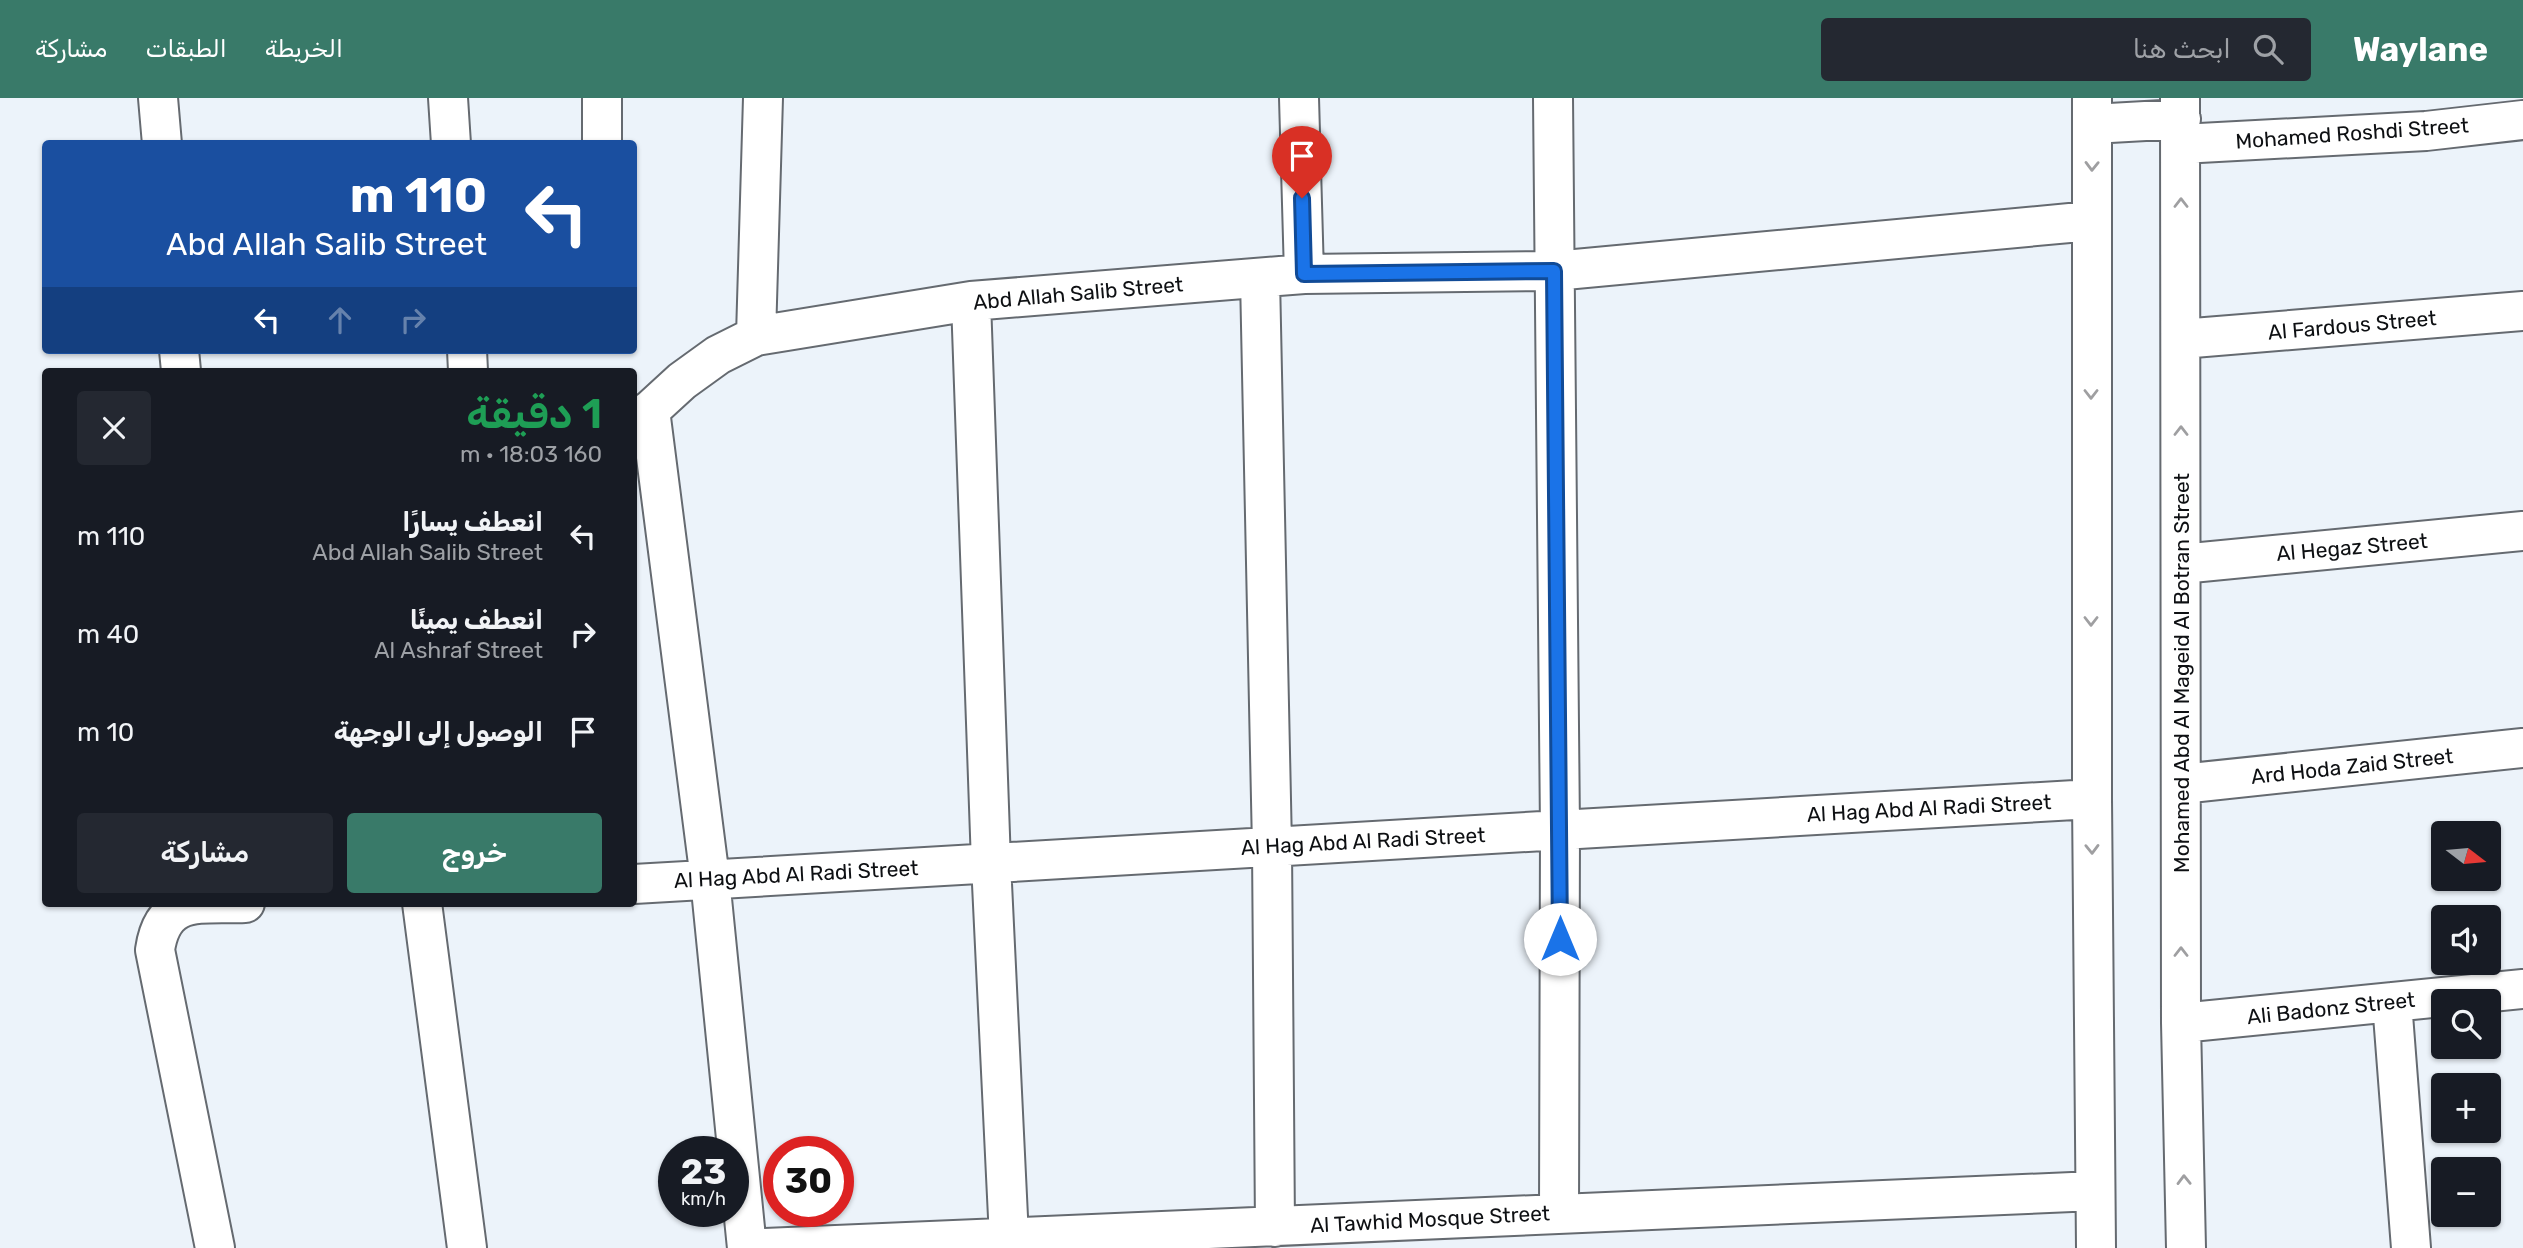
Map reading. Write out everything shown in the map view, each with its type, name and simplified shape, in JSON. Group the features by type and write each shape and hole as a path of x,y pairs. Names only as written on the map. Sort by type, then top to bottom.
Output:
{"street":[{"path":"158,98 162,140"},
{"path":"448,98 451,140"},
{"path":"602,98 602,140"},
{"path":"757,336 763,98"},
{"path":"1299,98 1304,274"},
{"path":"1553,98 1560,830 1559,1213"},
{"path":"2092,111 2092,799 2096,1248"},
{"name":"Mohamed Roshdi Street","path":"2092,111 2180,121 2426,131 2523,120"},
{"name":"Mohamed Abd Al Mageid Al Botran Street","path":"2180,121 2181,1023 2186,1248"},
{"name":"Abd Allah Salib Street","path":"642,417 682,381 709,362 757,336 971,301 1304,274 1554,271 2091,222"},
{"path":"1260,278 1272,847 1275,1227"},
{"path":"971,301 991,863 1009,1238"},
{"name":"Al Fardous Street","path":"2181,339 2523,311"},
{"path":"642,417 710,879 747,1248"},
{"name":"Al Hegaz Street","path":"2180,564 2523,531"},
{"name":"Ard Hoda Zaid Street","path":"2181,784 2523,748"},
{"name":"Al Hag Abd Al Radi Street","path":"637,884 2092,799"},
{"path":"181,907 168,915 158,931 155,950 215,1248"},
{"path":"423,907 467,1248"},
{"name":"Ali Badonz Street","path":"2181,1023 2523,989"},
{"path":"2392,1002 2411,1248"},
{"name":"Al Tawhid Mosque Street","path":"765,1248 959,1244 1009,1238 2095,1191"}],"route":[{"path":"1302,198 1304,274 1554,271 1560,939"}]}
